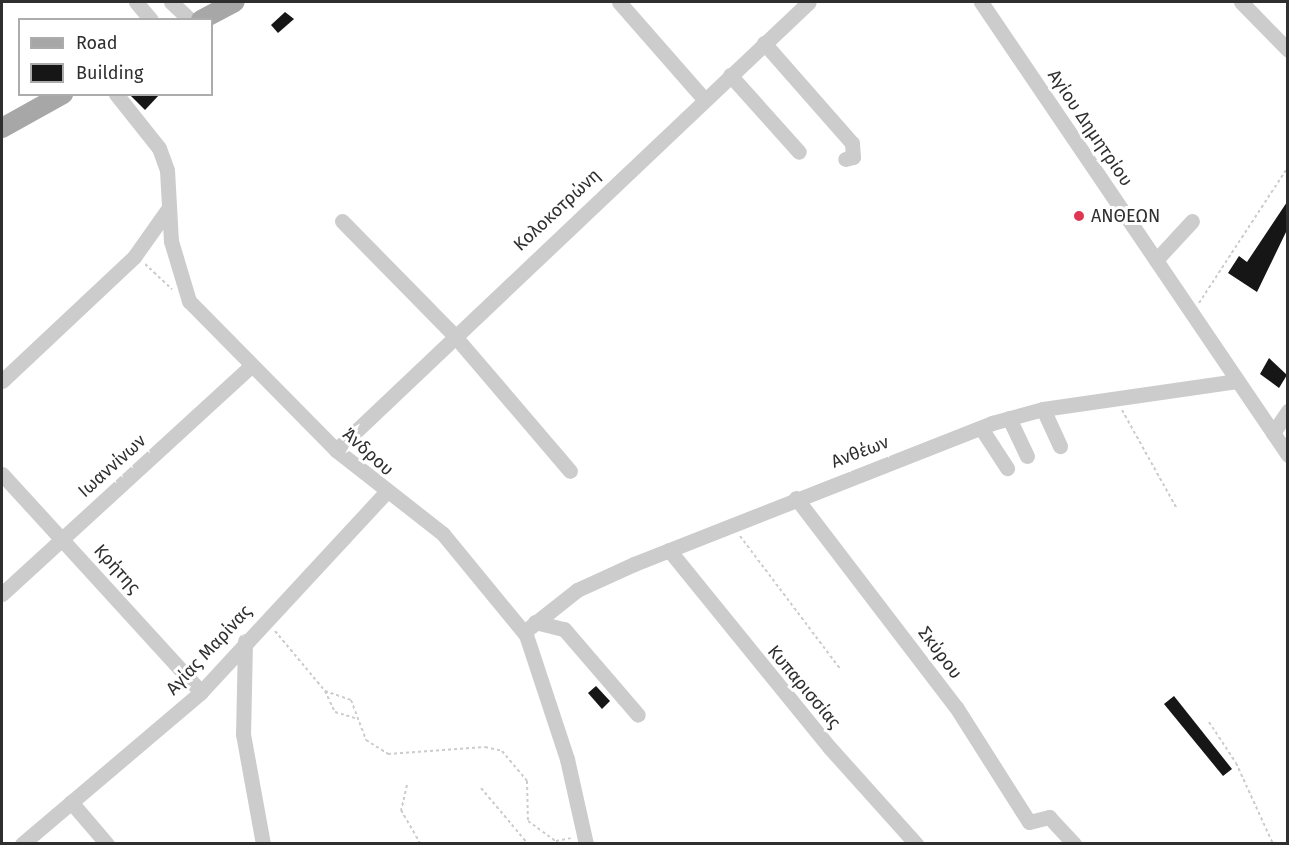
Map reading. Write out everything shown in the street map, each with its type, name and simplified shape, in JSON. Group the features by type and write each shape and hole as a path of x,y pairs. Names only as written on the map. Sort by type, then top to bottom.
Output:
{"main road":[{"path":"205,18 235,2"},
{"path":"2,128 39,101 56,96"}],"street":[{"path":"136,2 150,18"},
{"path":"171,2 188,18"},
{"path":"619,2 704,99"},
{"name":"Κολοκοτρώνη","path":"336,450 453,334 809,2"},
{"name":"Αγίου Δημητρίου","path":"981,2 1287,455"},
{"path":"1241,2 1287,50"},
{"path":"764,43 852,143 853,157 845,159"},
{"path":"730,75 799,152"},
{"name":"Άνδρου","path":"118,96 159,148 168,170 168,209 173,251 189,301 249,368 336,450 385,493 406,503 443,534 529,627 567,759 586,839"},
{"path":"2,381 134,257 168,209"},
{"path":"342,221 453,334 570,471"},
{"path":"1156,260 1192,221"},
{"name":"Ιωαννίνων","path":"2,594 249,368"},
{"name":"Ανθέων","path":"529,627 577,590 669,550 736,529 796,498 1009,418 1043,409 1237,381"},
{"path":"1043,409 1060,446"},
{"path":"1273,433 1287,411"},
{"path":"1009,418 1027,456"},
{"path":"981,428 1007,468"},
{"name":"Κρήτης","path":"2,474 62,537 201,692"},
{"name":"Αγίας Μαρίνας","path":"22,843 201,692 265,619 385,493"},
{"name":"Σκύρου","path":"796,498 956,706 1029,822 1049,817 1074,843"},
{"name":"Κυπαρισσίας","path":"669,550 822,739 916,843"},
{"path":"529,627 564,629 638,715"},
{"path":"245,641 243,734 263,843"},
{"path":"71,802 107,843"}],"path":[{"path":"1193,314 1287,167"},
{"path":"134,257 189,301"},
{"path":"1117,399 1177,509"},
{"path":"736,529 842,670"},
{"path":"265,619 325,691 335,712 356,718"},
{"path":"325,691 351,700 366,740 388,754 485,747 502,751 527,781 528,821 539,834 556,841 586,839"},
{"path":"1209,722 1236,763 1273,843"},
{"path":"407,785 401,810 421,843"},
{"path":"481,788 528,843"}],"building":[{"path":"285,12 294,19 278,33 271,25"},
{"path":"131,96 158,96 145,110"},
{"path":"1287,202 1287,230 1257,292 1228,273 1239,256 1247,262"},
{"path":"1269,358 1287,375 1279,388 1260,374"},
{"path":"596,686 610,701 602,709 588,693"},
{"path":"1174,696 1232,769 1223,776 1164,704"}],"place":[{"name":"ΑΝΘΕΩΝ","path":"1079,216"}]}
